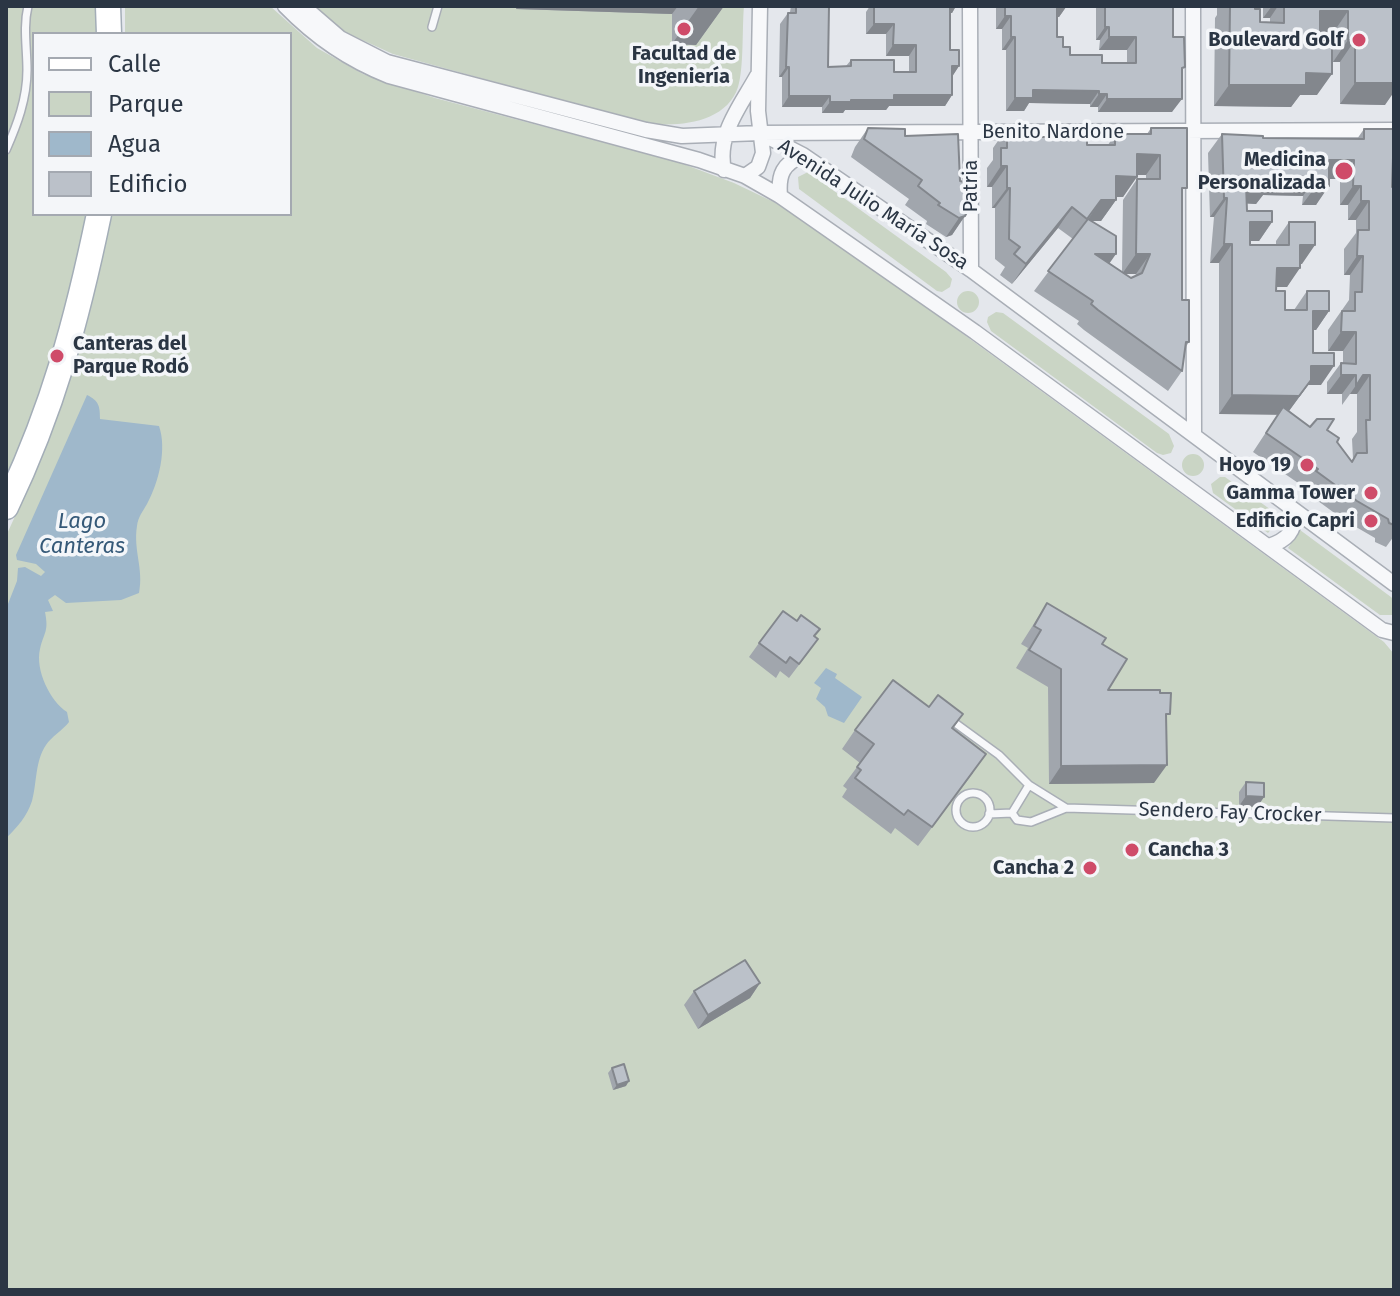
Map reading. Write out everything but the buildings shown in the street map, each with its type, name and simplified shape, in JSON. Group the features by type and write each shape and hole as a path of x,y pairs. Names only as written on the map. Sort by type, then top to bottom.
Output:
{"main road":[{"path":"108,6 109,32"},
{"path":"6,507 37,438 57,383 80,306 99,216"}],"street":[{"path":"285,6 340,53 389,76 699,160 745,176 780,196 988,342 1382,630 1394,633"},
{"name":"Avenida Julio María Sosa","path":"303,6 340,38 387,62 630,127 682,136 760,133 803,155 971,270 1394,584"},
{"path":"745,176 758,167 763,153 760,133 760,6"},
{"name":"Patria","path":"970,6 971,270"},
{"path":"1193,6 1194,434"},
{"path":"724,170 722,146 725,134 759,72"},
{"name":"Benito Nardone","path":"760,133 1394,130"},
{"path":"780,196 783,168 803,155"},
{"path":"1269,546 1281,542 1290,534 1295,512"}],"lane":[{"path":"6,150 20,118 27,74 25,21 28,6"},
{"path":"432,27 438,6"},
{"path":"942,712 999,755 1029,785 1066,808"},
{"path":"1012,813 1029,785"},
{"path":"970,793 981,795 988,803 989,814 979,825 968,826 959,819 957,803 970,793"},
{"name":"Sendero Fay Crocker","path":"989,814 1012,813 1017,820 1031,822 1066,808 1394,818"}],"green space":[{"path":"6,6 98,6 98,32 32,32 32,216 88,216 54,347 6,477"},
{"path":"125,6 270,6 317,48 363,74 435,98 678,162 734,183 780,205 843,246 1384,642 1394,654 1394,1290 6,1290 6,536 41,457 69,379 82,339 111,216 292,216 292,32 125,32"},
{"path":"311,6 744,6 740,79 732,100 710,116 682,124 640,122 393,54 338,29"},
{"path":"808,172 946,272 952,279 950,287 942,292 937,291 799,189 798,177"},
{"path":"968,291 976,294 979,302 976,310 968,313 960,310 957,302 960,294"},
{"path":"996,312 1003,313 1169,434 1174,446 1171,453 1157,453 991,331 988,317"},
{"path":"1193,454 1201,457 1204,465 1201,473 1193,476 1185,473 1182,465 1185,457"},
{"path":"1225,477 1281,517 1268,533 1213,493 1211,484"},
{"path":"1300,530 1391,597 1394,600 1393,615 1380,615 1288,548"}],"water":[{"name":"Lago Canteras","path":"87,395 98,404 100,419 159,426 162,445 160,465 155,486 137,526 139,593 121,600 66,603 55,595 48,600 53,611 45,612 46,628 40,649 40,666 50,693 67,712 69,722 42,751 30,806 6,838 6,609 17,581 18,568 25,567 41,576 45,572 36,564 17,560 16,555"},
{"path":"826,668 862,697 844,723 828,716 825,707 816,699 821,688 814,683"}],"place":[{"name":"Facultad de Ingeniería","path":"684,29"},
{"name":"Boulevard Golf","path":"1359,40"},
{"name":"Medicina Personalizada","path":"1344,171"},
{"name":"Canteras del Parque Rodó","path":"57,356"},
{"name":"Hoyo 19","path":"1307,465"},
{"name":"Gamma Tower","path":"1371,493"},
{"name":"Edificio Capri","path":"1371,521"},
{"name":"Cancha 3","path":"1132,850"},
{"name":"Cancha 2","path":"1090,868"}]}
